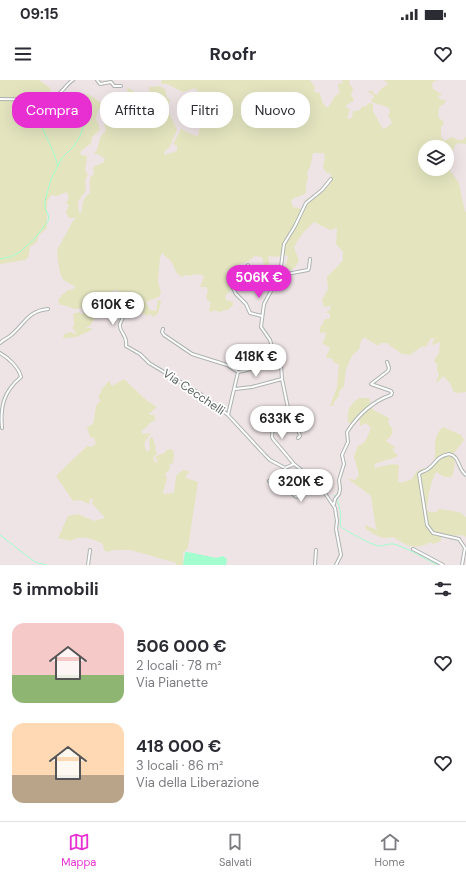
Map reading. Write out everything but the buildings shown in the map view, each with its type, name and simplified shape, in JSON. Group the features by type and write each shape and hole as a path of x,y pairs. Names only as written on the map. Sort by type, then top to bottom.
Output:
{"street":[{"path":"0,99 52,100 66,85 73,80"},
{"path":"97,80 100,84 111,82 114,86 121,86"},
{"path":"298,438 300,436 298,429 292,415 289,413 282,380 281,365 275,356 270,340 261,327 262,316 264,304 277,282 282,268 284,244 306,203 322,190 330,179"},
{"path":"277,282 284,278 287,274 308,270 310,259"},
{"path":"248,265 232,286 236,294 246,304 250,313 262,316"},
{"name":"Via Cecchelli","path":"116,304 124,315 120,326 126,337 126,346 140,354 149,363 202,395 228,415 270,460 285,468"},
{"path":"0,344 2,340 10,337 31,314 48,309"},
{"path":"163,329 163,334 192,354 227,365 238,372 264,364 275,356"},
{"path":"0,353 18,368 22,375 6,392 2,403 0,421 2,428"},
{"path":"336,565 341,555 336,533 337,521 334,504 340,489 339,480 344,464 342,455 348,442 346,432 356,418 369,407 378,400 391,395 391,391 371,384 388,371 389,368 387,362"},
{"path":"228,415 238,372"},
{"path":"235,389 252,387 282,380"},
{"path":"289,413 273,422 272,437 294,464 314,480 334,504"},
{"path":"462,565 465,548 459,539 433,532 428,525 419,474 427,470 438,458 449,454 456,458 463,473 466,475"},
{"path":"269,480 293,493 296,497 298,496 285,468 294,464"},
{"path":"413,549 443,565"},
{"path":"88,565 90,550"},
{"path":"315,565 316,550"}],"shaded area":[{"path":"0,80 39,80 50,88 51,92 12,92 12,99 0,98"},
{"path":"162,80 310,80 315,87 314,92 320,93 323,103 328,108 335,96 341,92 339,91 338,84 342,83 343,85 342,80 349,80 350,85 353,88 351,96 354,99 345,106 350,110 347,118 352,118 353,111 358,111 369,103 373,104 373,111 383,129 392,123 388,115 390,110 387,107 371,102 374,96 367,93 372,90 374,94 377,95 381,89 388,84 384,80 438,80 432,84 433,89 442,95 438,96 440,99 446,101 440,106 438,112 438,117 444,122 441,127 441,136 443,140 418,140 418,176 454,176 459,183 466,213 466,392 454,392 450,383 443,376 438,382 436,382 439,374 437,364 434,361 439,354 440,342 433,345 432,344 435,338 430,339 427,346 421,347 410,355 401,354 387,343 381,343 378,346 364,337 361,341 359,349 352,356 346,369 344,386 339,392 339,396 334,402 333,406 330,406 337,387 339,364 334,363 332,358 326,357 330,348 322,343 326,332 320,333 320,328 324,322 323,320 330,318 330,314 326,312 330,310 331,306 324,307 322,300 328,289 327,277 343,260 343,252 336,244 337,228 330,230 314,222 302,234 294,247 299,261 291,270 285,268 288,257 287,255 276,257 268,256 268,267 263,276 261,274 264,265 262,257 254,256 249,261 237,266 233,272 230,291 225,296 226,300 233,302 233,305 229,309 219,312 214,310 210,313 209,309 211,303 206,298 208,290 206,287 200,287 204,277 202,275 193,274 192,276 186,275 182,277 177,274 172,262 162,253 160,257 158,281 161,293 159,297 146,302 150,310 156,311 158,300 161,301 158,312 154,317 150,314 147,316 139,311 125,310 128,303 124,304 120,299 116,301 119,296 119,292 116,290 106,296 99,308 98,315 91,325 86,328 91,328 92,330 76,337 63,337 64,334 71,332 75,334 76,332 72,328 74,323 73,314 79,312 81,314 85,313 85,308 75,309 60,305 58,301 62,294 75,287 65,281 61,275 57,250 76,218 69,218 66,212 69,205 66,204 68,196 66,192 57,196 51,195 47,202 47,228 39,235 37,242 30,247 28,258 25,260 0,264 0,100 12,100 12,128 92,128 92,96 100,103 100,109 96,116 96,120 100,130 92,137 91,143 80,152 81,155 87,156 85,171 88,174 85,181 86,191 78,201 79,213 81,213 84,200 90,193 90,180 94,174 93,167 104,162 105,159 98,154 94,154 98,148 101,136 106,131 105,128 169,128 169,113 177,130 169,148 165,151 165,155 177,151 177,146 173,144 181,129 198,136 200,128 233,128 233,92 198,92 195,88 183,92 167,84 161,84","holes":["313,153 323,153 325,155 323,168 327,173 330,173 331,177 328,186 315,196 306,199 304,210 295,207 293,208 291,200 306,193 308,178 307,173 311,164"]},
{"path":"159,86 165,89 166,92 149,92 149,87"},
{"path":"127,87 135,92 128,92"},
{"path":"466,136 466,144 458,143 454,148 454,140 446,140 452,137 458,140 463,140"},
{"path":"124,379 146,400 157,407 149,414 155,415 155,420 149,423 147,427 142,430 142,434 151,433 145,443 147,452 150,449 149,440 152,436 157,453 153,458 155,463 158,461 155,457 163,454 167,450 172,449 174,453 173,463 169,465 170,469 165,474 167,478 163,494 174,493 176,476 183,470 188,471 189,474 186,474 186,478 198,482 188,548 183,553 183,565 176,565 176,563 131,550 113,550 108,552 104,550 103,544 87,538 79,538 71,541 58,538 68,516 78,514 94,521 105,518 92,503 93,500 90,498 89,504 80,500 73,501 56,476 87,446 91,447 96,444 94,438 90,437 87,427 93,424 96,406 101,400 98,398 102,389 109,381 112,386"},
{"path":"359,398 369,398 373,410 389,418 388,422 393,432 386,441 396,448 392,449 398,456 375,464 374,468 393,464 399,465 398,482 401,483 412,479 420,470 432,467 435,456 435,443 438,433 443,427 461,435 464,440 454,453 455,459 452,475 451,477 445,477 436,472 432,481 427,510 430,512 436,512 440,509 459,512 466,517 466,537 462,535 441,536 441,541 433,544 431,542 415,547 407,545 393,537 385,538 378,536 366,529 365,525 377,530 371,496 347,478 355,480 359,476 354,456 358,446 365,441 371,428 366,423 360,426 360,420 353,425 348,422 349,408"},
{"path":"185,552 216,558 223,556 227,559 226,565 183,565"}],"waterway":[{"path":"42,128 56,158 58,166"},
{"path":"0,259 10,257 20,252 35,238 48,221 49,217 45,208 45,201 51,179 62,158 74,146 83,128"},
{"path":"334,495 339,506 340,526 359,538 376,545 381,546 395,544 437,565"},
{"path":"0,535 37,563 47,565"}]}
